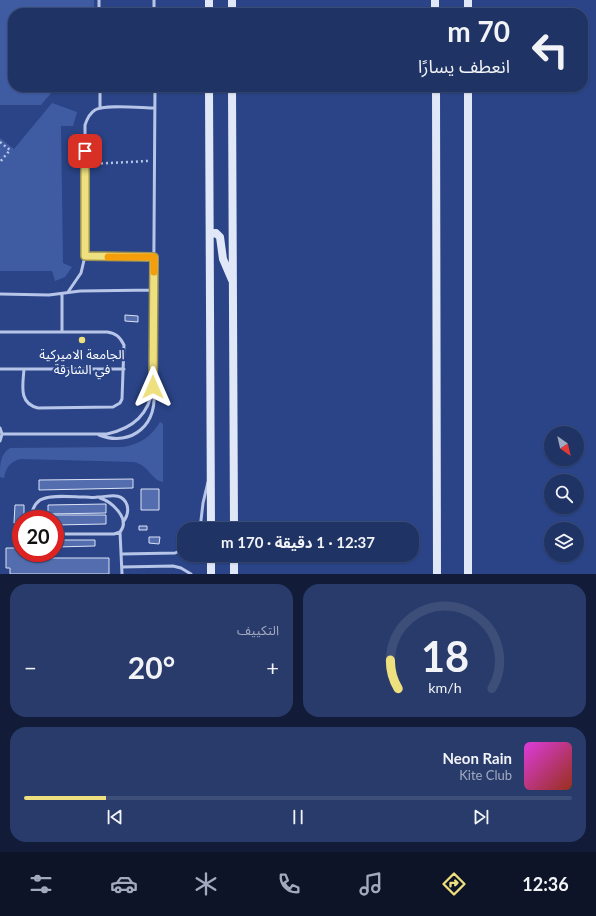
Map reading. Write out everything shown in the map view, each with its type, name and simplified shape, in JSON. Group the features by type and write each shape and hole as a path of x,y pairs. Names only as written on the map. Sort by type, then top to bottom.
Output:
{"street":[{"path":"209,92 211,522"},
{"path":"232,92 234,522"},
{"path":"436,92 437,574"},
{"path":"468,92 468,574"},
{"path":"210,234 216,233 220,237 223,259 233,282"},
{"path":"211,562 211,574"},
{"path":"234,562 234,574"}],"lane":[{"path":"100,92 100,108"},
{"path":"2,434 97,434 117,432 135,422 148,406 153,387 154,92"},
{"path":"68,292 81,273 85,256 85,125 92,113 100,108 154,108"},
{"path":"85,256 154,257"},
{"path":"0,294 49,295 68,292 154,290"},
{"path":"62,294 62,332"},
{"path":"0,332 107,332 118,336 124,345 122,399 117,406 113,407 38,408 29,404 23,395 24,369"},
{"path":"0,369 124,369"},
{"path":"97,434 106,438 117,439 128,437 137,433 145,426 153,413 155,397 153,387"},
{"path":"0,428 2,434 0,441"},
{"path":"201,522 204,494 211,477"},
{"path":"33,510 36,503 45,498 98,498 115,495 125,501 128,512 123,522"},
{"path":"64,534 114,534 120,532 124,526 117,509 112,504 98,498"},
{"path":"120,532 122,574"},
{"path":"122,554 177,552"},
{"path":"122,567 173,566 181,568 191,574"}],"path":[{"path":"0,142 10,150 0,162"},
{"path":"85,164 154,161"}],"shaded area":[{"path":"0,0 94,0 94,8 8,8 8,92 52,92 41,105 0,105"},
{"path":"52,103 77,112 73,126 61,126 63,263 72,267 65,277 55,281 52,271 0,271 0,138 14,149"},
{"path":"160,422 163,424 163,482 155,478 143,466 134,462 21,459 11,463 4,478 0,477 2,456 10,448 123,447 140,442 149,436"}],"building":[{"path":"125,315 138,316 138,322 125,321"},
{"path":"133,479 133,488 39,490 39,480"},
{"path":"141,489 159,489 159,510 141,510"},
{"path":"106,504 106,513 64,514 64,510 48,510 48,505"},
{"path":"15,505 24,505 24,510 15,510"},
{"path":"64,515 106,515 106,524 64,525"},
{"path":"139,526 147,526 147,530 139,530"},
{"path":"149,537 160,537 159,544 149,543"},
{"path":"64,540 95,540 95,546 64,547"},
{"path":"6,548 12,548 12,562 64,562 64,558 109,558 109,574 10,574 10,568 6,568"}],"slow traffic":[{"path":"108,257 154,257 154,272"}],"place":[{"name":"الجامعة الاميركية في الشارقة","path":"82,340"}],"route":[{"path":"85,151 85,256 154,257 153,387"}]}
